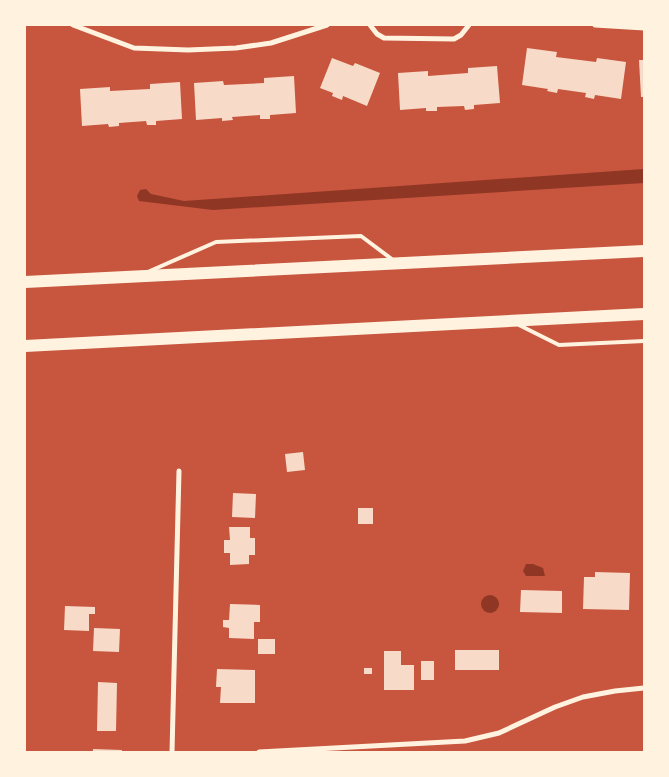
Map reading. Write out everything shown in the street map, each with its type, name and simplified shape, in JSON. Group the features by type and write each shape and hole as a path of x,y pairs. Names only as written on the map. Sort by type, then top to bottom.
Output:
{"highway":[{"path":"25,282 644,251"},
{"path":"25,346 644,314"}],"street":[{"path":"74,25 134,48 188,50 236,48 271,43 327,25"},
{"path":"370,25 376,34 384,38 445,39 454,39 461,35 469,25"},
{"path":"595,25 644,28"},
{"path":"172,752 179,471"},
{"path":"259,752 475,739 499,733 554,707 583,697 615,690 644,688"}],"lane":[{"path":"138,276 216,242 361,236 397,263"},
{"path":"513,321 559,345 644,341"}],"shaded area":[{"path":"644,169 644,183 213,210 139,201 137,196 140,190 146,189 151,194 184,201"},
{"path":"526,564 533,564 543,568 545,576 526,576 523,571"},
{"path":"490,595 496,598 499,604 496,610 490,613 484,610 481,604 484,598"}],"building":[{"path":"527,48 557,52 556,57 596,62 597,58 626,62 621,99 595,95 594,99 585,97 586,93 558,89 557,93 547,91 548,89 522,85"},
{"path":"332,58 353,66 355,63 380,73 367,106 343,96 342,100 332,96 333,93 320,88"},
{"path":"639,60 644,60 644,97 641,97"},
{"path":"497,66 500,103 474,105 474,109 465,110 464,106 437,107 437,111 426,111 426,108 400,110 398,73 428,71 428,76 468,73 468,68"},
{"path":"294,76 296,113 270,115 270,119 260,119 260,115 232,117 233,120 222,121 222,118 196,120 194,83 223,81 224,85 264,83 264,78"},
{"path":"180,82 182,119 156,121 156,125 147,125 146,121 119,123 119,126 109,127 108,124 82,126 80,89 110,87 110,91 150,89 150,84"},
{"path":"303,452 305,470 287,472 285,454"},
{"path":"233,493 256,494 255,518 232,517"},
{"path":"358,508 373,508 373,524 358,524"},
{"path":"229,527 250,527 250,538 255,538 255,555 249,555 249,564 230,565 230,553 224,553 224,540 230,540"},
{"path":"595,572 630,573 629,610 583,609 584,577 595,577"},
{"path":"521,590 562,591 562,613 520,612"},
{"path":"230,604 260,605 260,622 254,622 254,639 229,638 229,628 223,627 223,620 229,620"},
{"path":"65,606 95,607 95,614 89,614 89,631 64,630"},
{"path":"94,628 120,629 119,652 93,651"},
{"path":"258,639 275,639 275,654 258,654"},
{"path":"455,650 499,650 499,670 455,670"},
{"path":"384,651 401,651 401,665 414,665 414,690 384,690"},
{"path":"421,661 434,661 434,680 421,680"},
{"path":"364,668 372,668 372,674 364,674"},
{"path":"217,669 255,670 255,703 220,703 221,687 216,687"},
{"path":"98,682 117,683 116,731 97,731"},
{"path":"93,749 122,750 122,752 93,752"}]}
